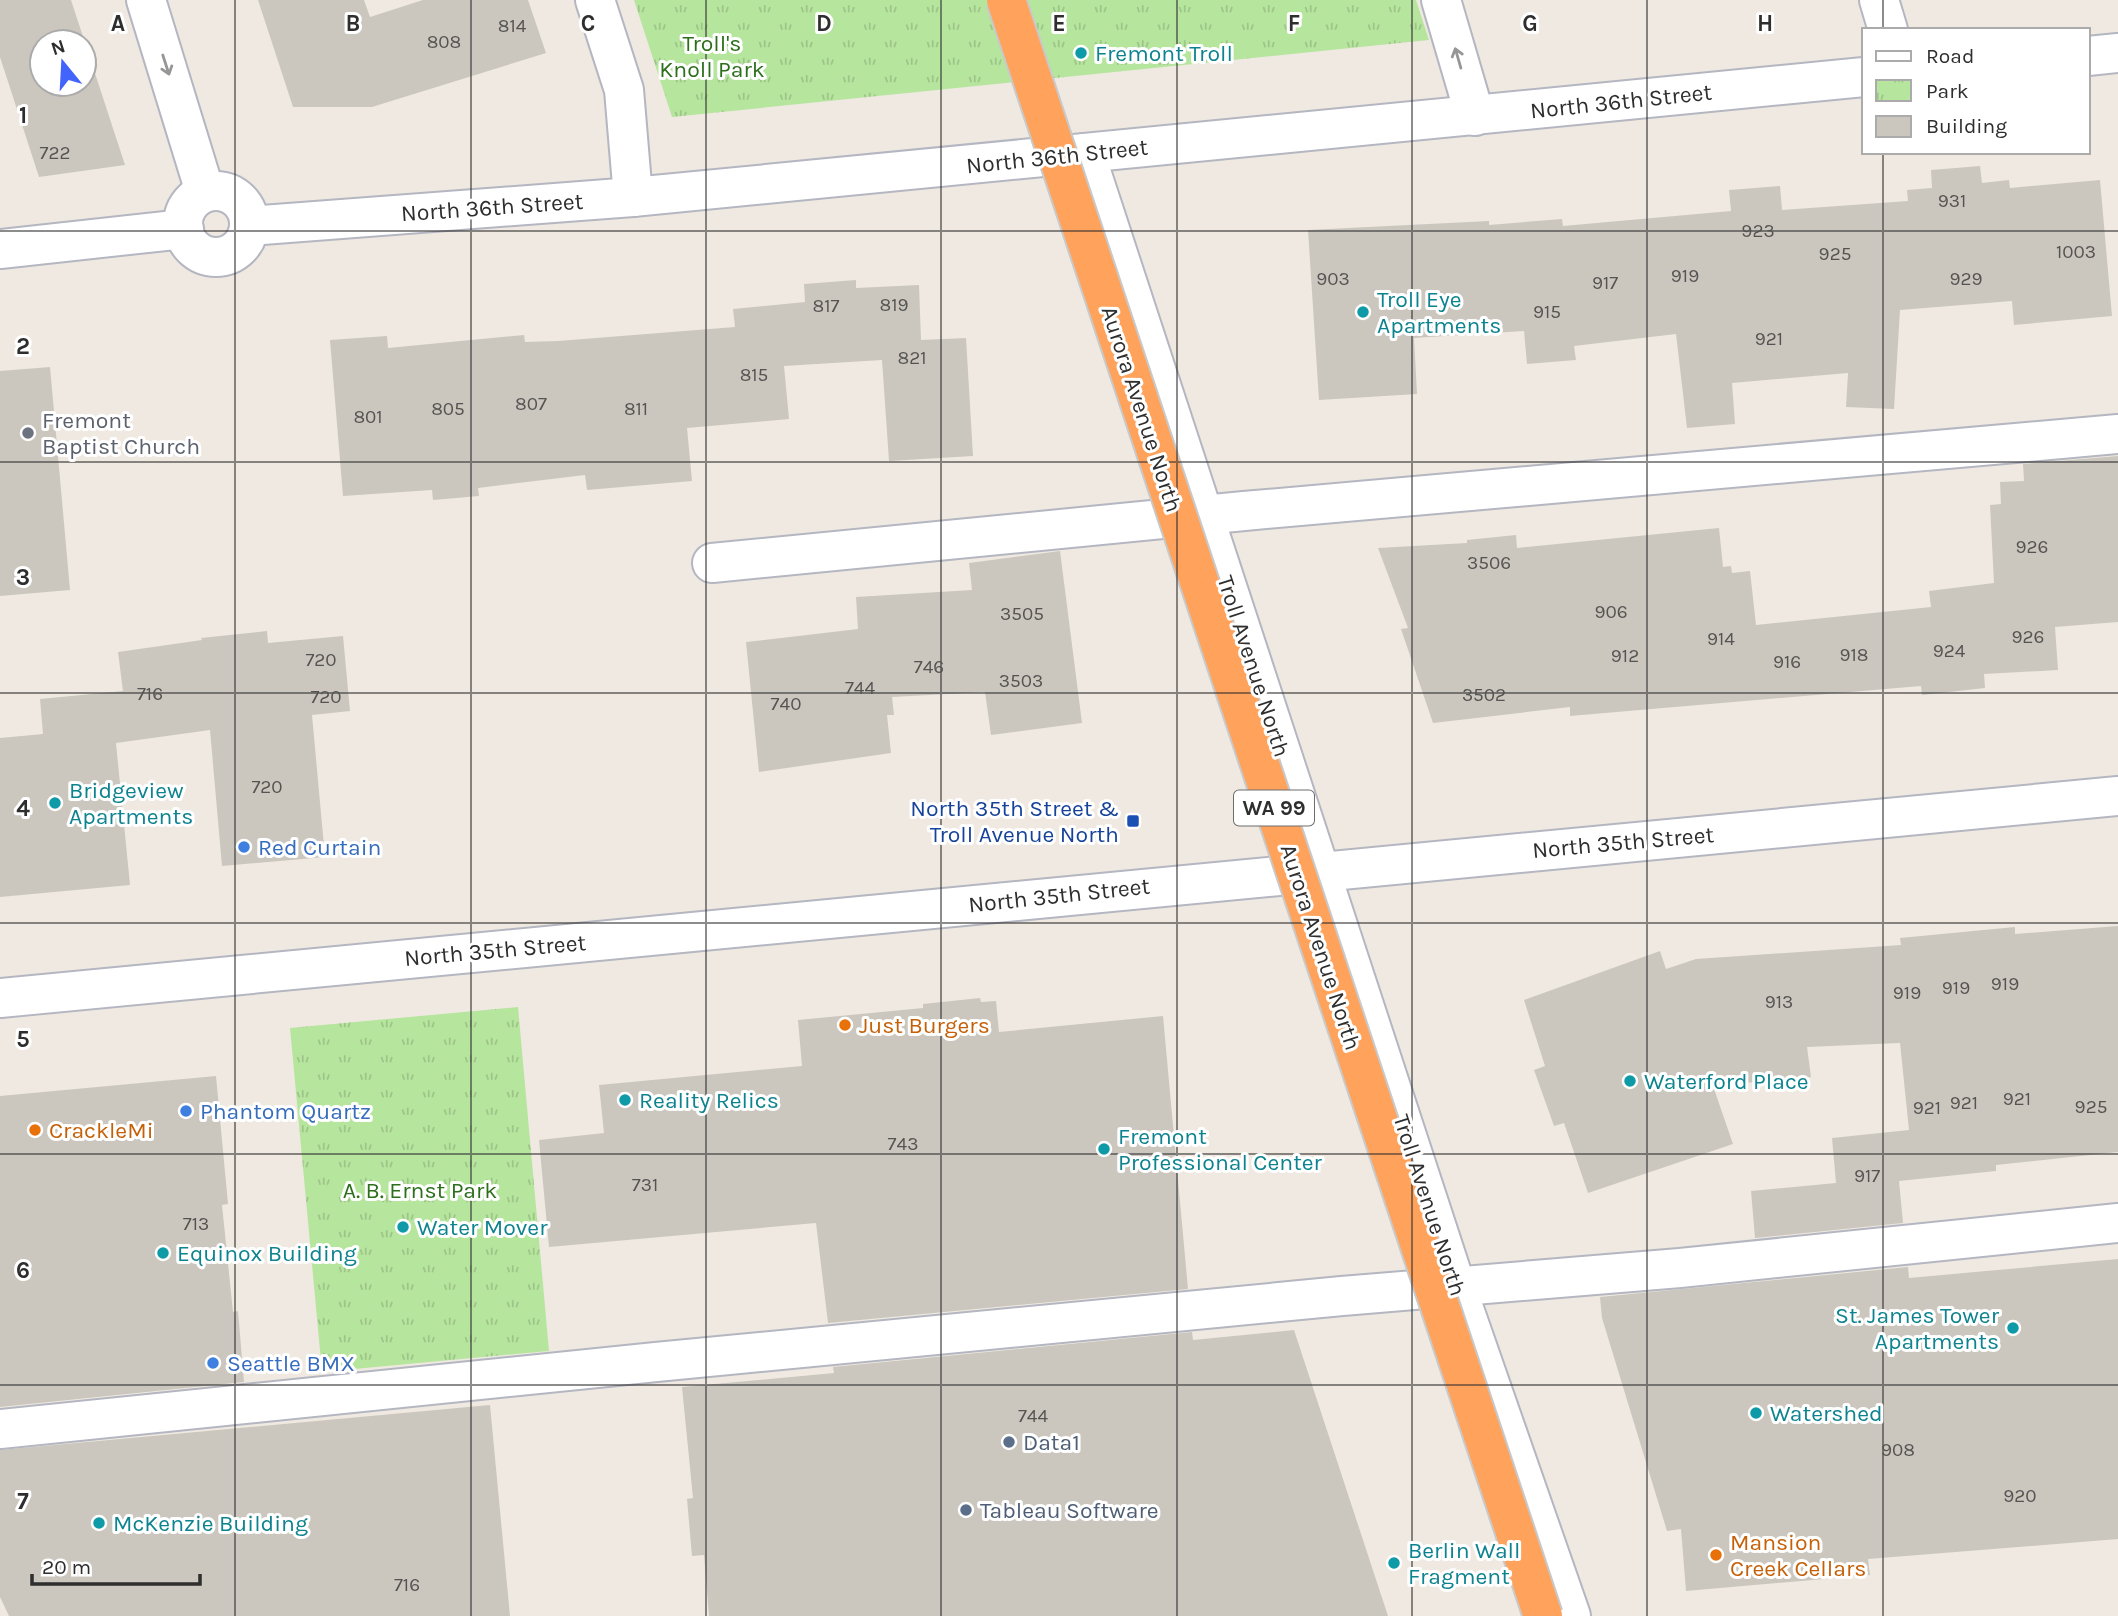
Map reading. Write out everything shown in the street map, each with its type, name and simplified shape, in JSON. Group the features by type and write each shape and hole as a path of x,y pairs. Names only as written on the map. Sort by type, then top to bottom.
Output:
{"highway":[{"name":"Aurora Avenue North","path":"1006,0 1543,1616"}],"street":[{"path":"146,0 205,192"},
{"path":"594,0 624,90 633,197"},
{"path":"1441,0 1475,116"},
{"path":"1879,0 1887,28"},
{"path":"2090,56 2118,53"},
{"name":"North 36th Street","path":"249,226 633,197 1862,77"},
{"name":"Troll Avenue North","path":"1085,153 1456,1286 1571,1616"},
{"path":"220,190 240,201 247,209 249,226 244,242 237,250 217,257 196,250 184,229 185,212 190,202 205,192 220,190"},
{"path":"0,249 184,229"},
{"path":"712,563 1205,515 2118,434"},
{"name":"North 35th Street","path":"0,998 2118,796"},
{"path":"0,1429 1456,1286 1680,1268 2118,1223"}],"green space":[{"name":"Troll's Knoll Park","path":"634,0 1416,0 1429,40 672,117"},
{"name":"A. B. Ernst Park","path":"518,1007 549,1351 322,1372 290,1028"}],"building":[{"path":"0,0 71,0 80,28 28,28 28,98 98,98 98,82 125,165 39,177 0,57"},
{"path":"258,0 364,0 370,17 423,0 528,0 546,53 372,107 293,107"},
{"path":"1980,166 1982,183 2009,180 2010,188 2100,180 2112,316 2014,325 2012,301 1900,310 1894,409 1846,407 1848,373 1732,383 1735,424 1687,428 1676,334 1574,346 1576,360 1527,364 1524,331 1414,338 1417,394 1319,400 1308,230 1489,221 1489,225 1562,219 1563,226 1731,211 1729,190 1780,186 1782,210 1908,201 1907,190 1932,188 1931,170"},
{"path":"856,280 856,288 919,285 921,340 966,338 973,456 889,461 882,360 784,366 789,419 687,428 692,481 587,490 585,475 478,488 479,496 433,500 432,490 343,496 330,340 387,336 388,348 524,335 525,342 558,341 735,327 733,309 805,302 804,284"},
{"name":"Fremont Baptist Church","path":"50,367 70,590 0,596 0,371"},
{"path":"2118,456 2118,622 2055,627 2058,670 1984,674 1985,688 1922,695 1921,686 1570,716 1570,707 1433,723 1401,629 1408,628 1378,548 1467,543 1467,540 1516,535 1517,548 1719,528 1723,567 1731,566 1732,573 1750,571 1756,625 1931,607 1929,591 1994,583 1990,505 2001,504 2000,482 2024,481 2023,464"},
{"path":"1060,551 1082,723 991,735 985,692 892,697 894,715 887,715 891,753 759,772 746,642 858,629 856,597 972,590 969,563"},
{"path":"267,631 268,643 343,636 350,711 312,715 325,857 222,866 210,730 116,743 130,885 0,897 0,738 43,734 40,699 123,691 118,652 202,640 201,638"},
{"path":"2118,926 2118,1152 1996,1165 1996,1171 1899,1181 1903,1223 1755,1238 1751,1191 1836,1183 1832,1138 1909,1130 1900,1043 1807,1047 1811,1077 1713,1086 1733,1144 1588,1193 1564,1123 1554,1126 1534,1070 1545,1066 1524,1000 1660,951 1666,969 1696,959 1901,945 1900,938 2015,927 2015,934"},
{"path":"980,998 981,1002 996,1001 999,1032 1163,1016 1188,1289 828,1323 816,1223 549,1247 539,1140 604,1133 599,1085 802,1066 798,1020 923,1008 923,1004"},
{"name":"Equinox Building","path":"216,1076 228,1204 222,1205 233,1312 238,1311 244,1382 0,1407 0,1096"},
{"path":"2118,1259 2118,1539 1868,1559 1870,1575 1686,1591 1681,1529 1667,1531 1602,1318 1600,1297 1908,1267 1909,1278"},
{"name":"Data1","path":"1294,1330 1388,1616 709,1616 704,1555 692,1556 687,1499 693,1498 682,1387 834,1373 833,1367 1192,1332 1193,1340"},
{"path":"490,1405 510,1616 9,1616 0,1597 0,1450"}],"place":[{"name":"Fremont Troll","path":"1081,53"},
{"name":"Troll Eye Apartments","path":"1363,312"},
{"name":"Fremont Baptist Church","path":"28,433"},
{"name":"Bridgeview Apartments","path":"55,803"},
{"name":"North 35th Street & Troll Avenue North","path":"1133,821"},
{"name":"Red Curtain","path":"244,847"},
{"name":"Just Burgers","path":"845,1025"},
{"name":"Waterford Place","path":"1630,1081"},
{"name":"Reality Relics","path":"625,1100"},
{"name":"Phantom Quartz","path":"186,1111"},
{"name":"CrackleMi","path":"35,1130"},
{"name":"Fremont Professional Center","path":"1104,1149"},
{"name":"Water Mover","path":"403,1227"},
{"name":"Equinox Building","path":"163,1253"},
{"name":"St. James Tower Apartments","path":"2013,1328"},
{"name":"Seattle BMX","path":"213,1363"},
{"name":"Watershed","path":"1756,1413"},
{"name":"Data1","path":"1009,1442"},
{"name":"Tableau Software","path":"966,1510"},
{"name":"McKenzie Building","path":"99,1523"},
{"name":"Mansion Creek Cellars","path":"1716,1555"},
{"name":"Berlin Wall Fragment","path":"1394,1563"}]}
